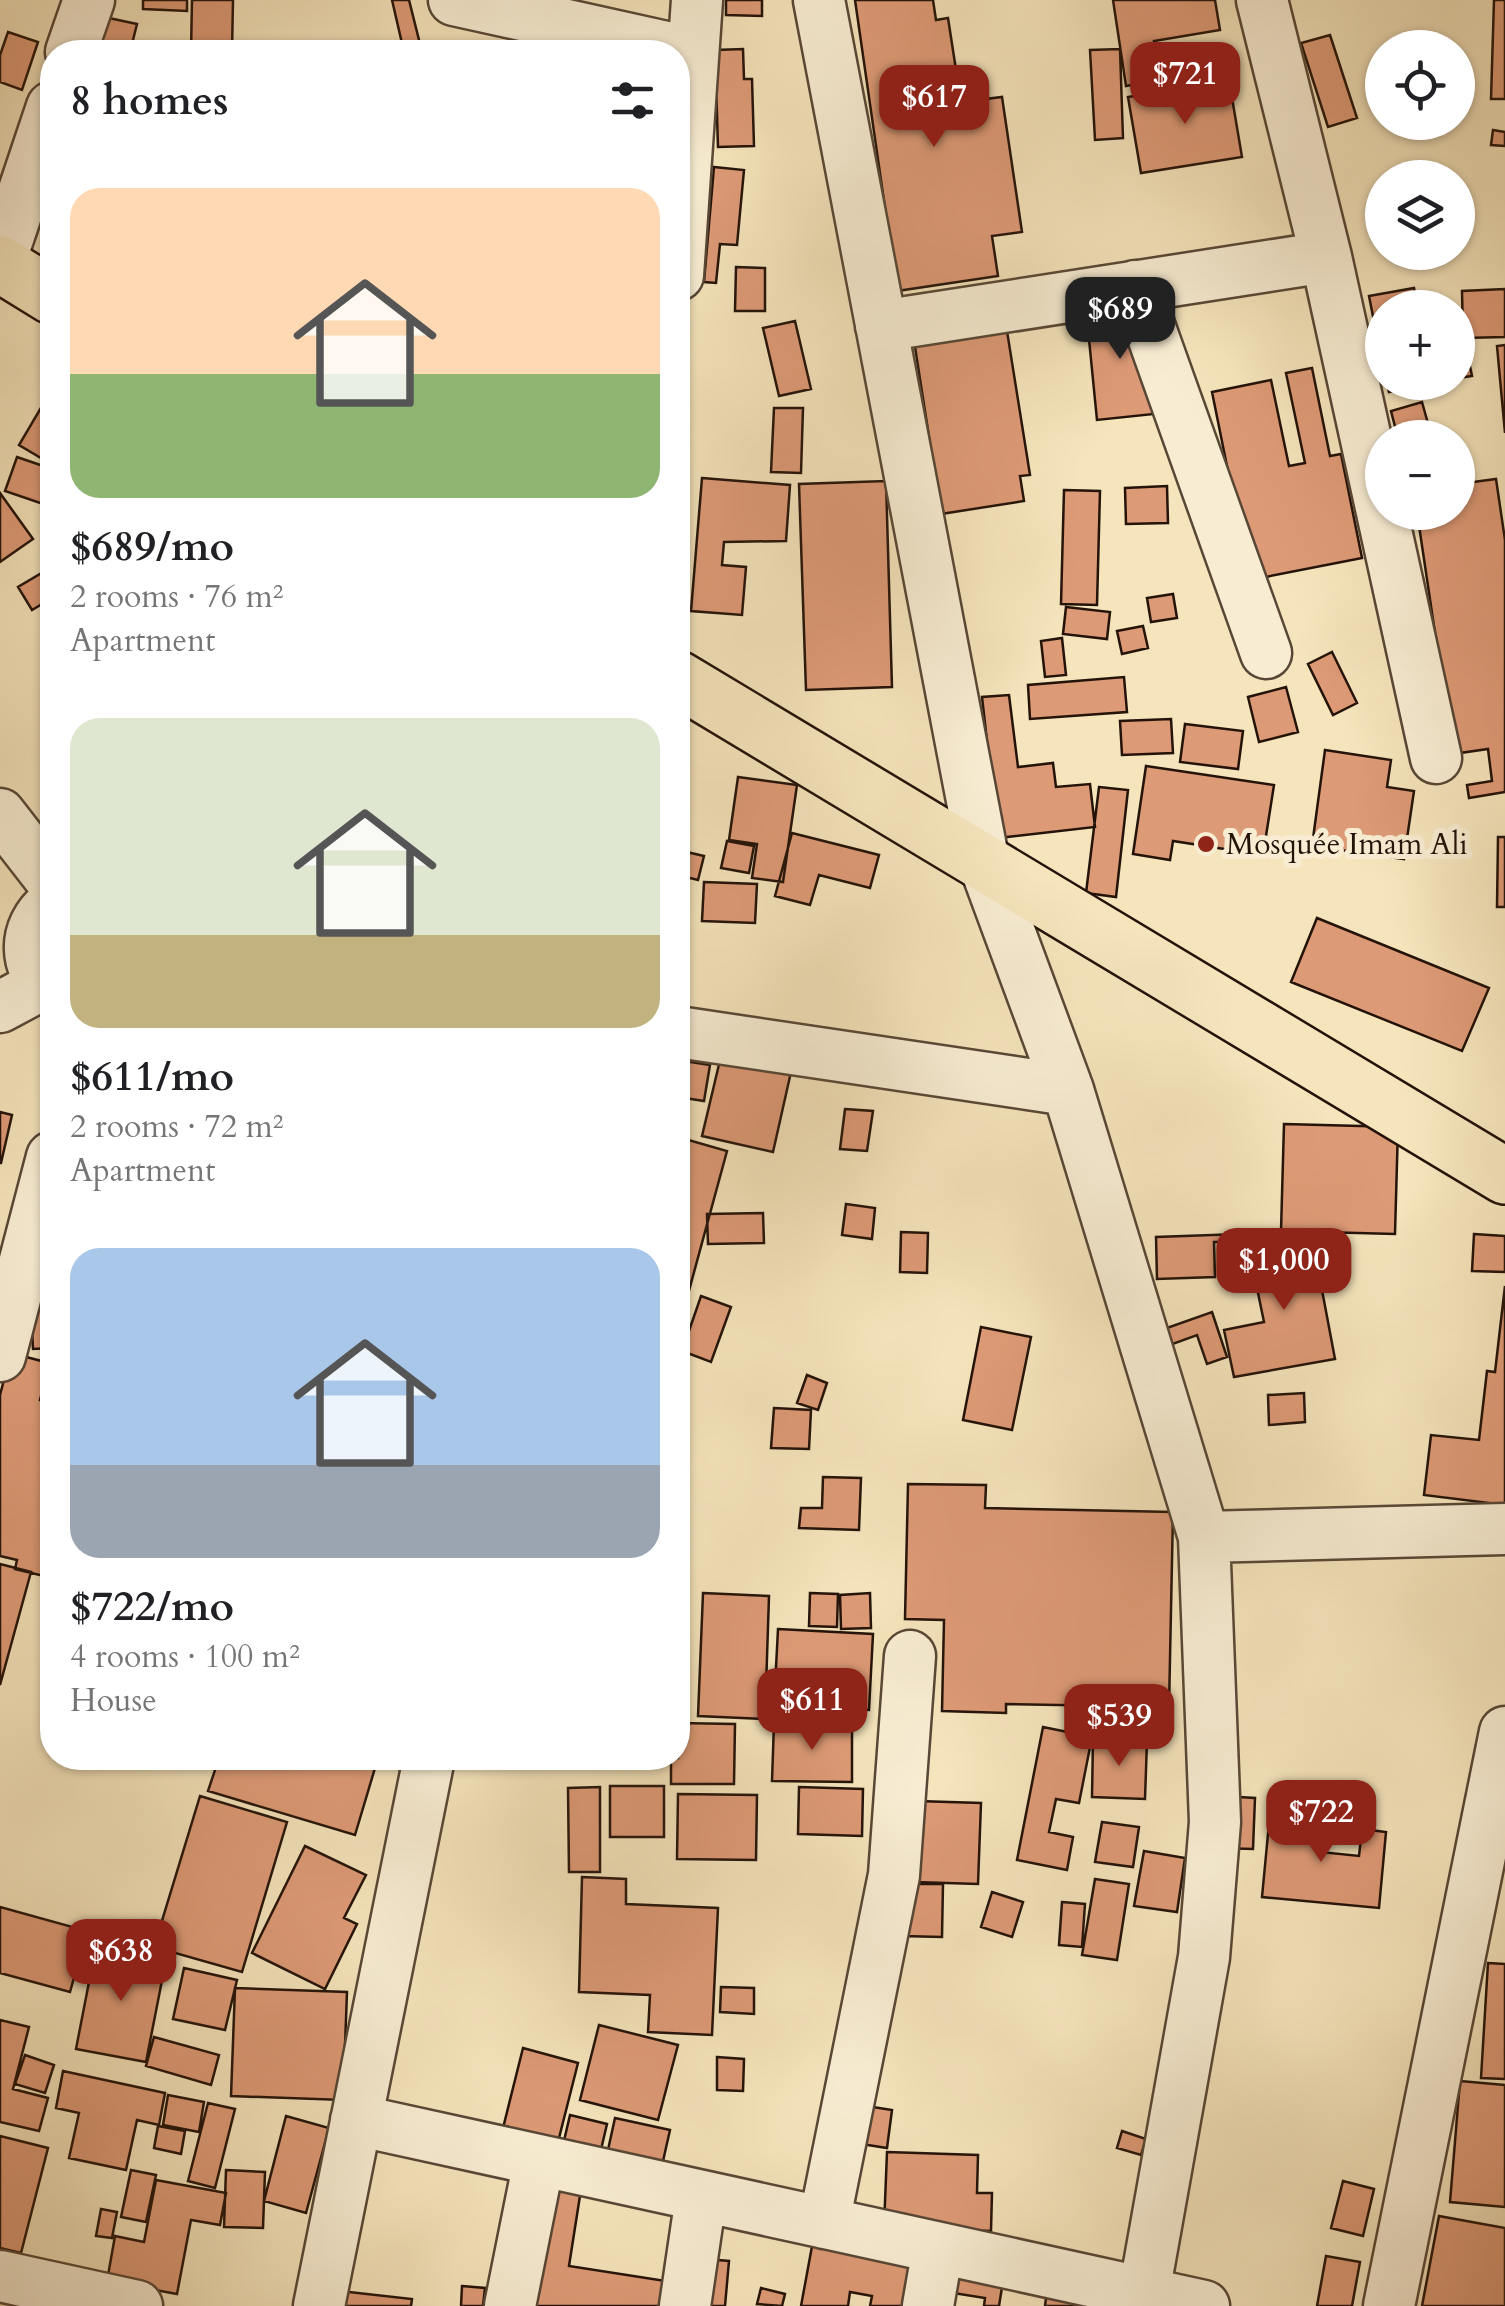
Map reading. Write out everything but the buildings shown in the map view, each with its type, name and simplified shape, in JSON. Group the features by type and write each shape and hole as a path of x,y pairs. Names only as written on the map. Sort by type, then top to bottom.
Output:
{"main road":[{"path":"0,263 40,288"},
{"path":"690,686 1505,1176"}],"street":[{"path":"75,40 89,0"},
{"path":"454,0 608,40"},
{"path":"639,0 670,40"},
{"path":"689,40 697,0"},
{"path":"819,0 984,863 1068,1090 1204,1537 1216,1822 1204,1957 1144,2293"},
{"path":"1262,0 1326,257 1436,758"},
{"path":"0,263 40,143"},
{"path":"882,326 1326,257"},
{"path":"1135,286 1266,653"},
{"path":"0,814 40,866"},
{"path":"28,920 32,994"},
{"path":"690,1034 1068,1090"},
{"path":"0,1356 40,1203"},
{"path":"1204,1537 1505,1529"},
{"path":"824,2224 894,1875 910,1656"},
{"path":"1389,2306 1484,1948 1505,1732"},
{"path":"319,2306 427,1770"},
{"path":"356,2120 1204,2306"},
{"path":"510,2306 539,2161"},
{"path":"685,2306 701,2197"},
{"path":"928,2306 938,2248"},
{"path":"0,2276 137,2306"}],"place":[{"name":"Mosquée Imam Ali","path":"1206,844"}]}
